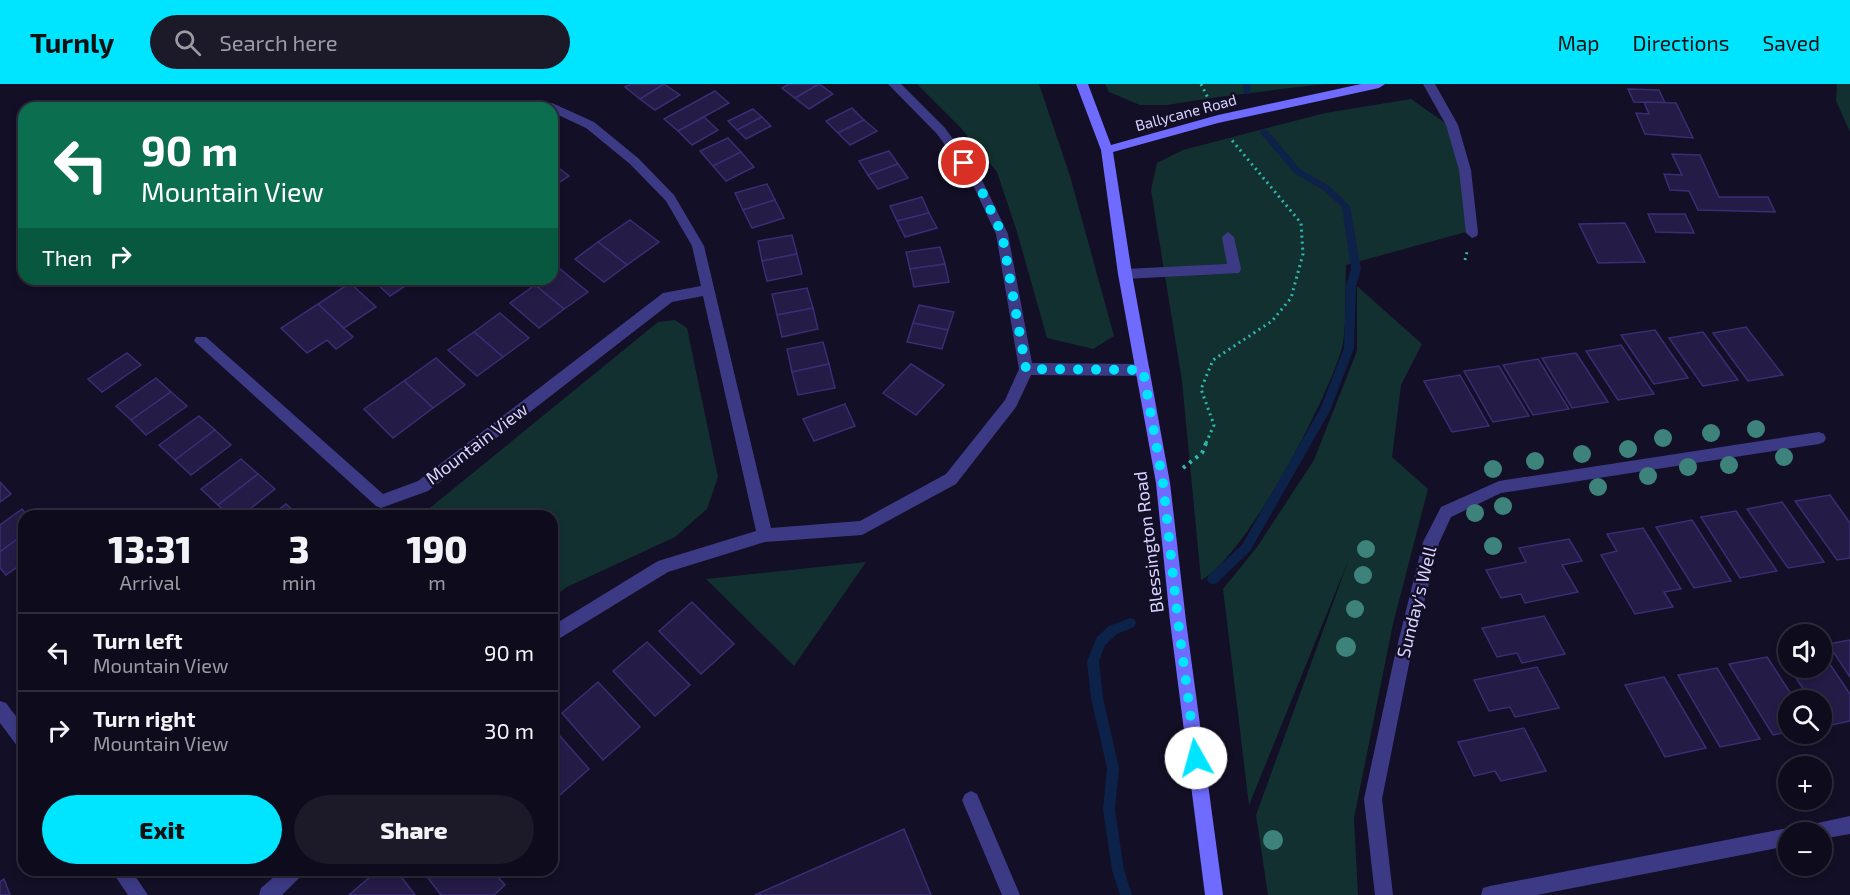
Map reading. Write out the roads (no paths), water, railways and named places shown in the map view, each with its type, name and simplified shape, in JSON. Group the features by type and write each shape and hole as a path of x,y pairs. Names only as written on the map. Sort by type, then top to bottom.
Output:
{"main road":[{"name":"Blessington Road","path":"1082,84 1107,150 1125,274 1163,483 1178,621 1214,895"},
{"name":"Ballycane Road","path":"1107,150 1218,119 1379,84"}],"street":[{"path":"558,631 664,566 765,535 862,528 951,479 1011,403 1026,369 1002,234 976,179 940,131 894,84"},
{"path":"1429,84 1452,125 1465,170 1472,234"},
{"path":"558,110 590,125 634,160 670,198 698,246 765,535"},
{"path":"1125,274 1234,269 1228,237"},
{"name":"Mountain View","path":"201,341 381,501 423,486 668,297 709,290"},
{"path":"1026,369 1143,370"},
{"name":"Sunday's Well","path":"1383,895 1373,799 1402,658 1431,542 1446,512 1499,487 1819,438"},
{"path":"0,709 18,733"},
{"path":"971,800 1011,895"},
{"path":"1832,828 1850,825"},
{"path":"1490,895 1778,839"},
{"path":"125,876 139,895"},
{"path":"268,895 289,876"}],"waterway":[{"path":"1247,84 1247,92"},
{"path":"1213,579 1246,548 1326,408 1349,348 1351,286 1356,269 1346,206 1325,187 1298,172 1264,132"},
{"path":"1126,895 1118,870 1109,810 1113,768 1097,698 1093,661 1101,641 1113,630 1130,623"}]}
